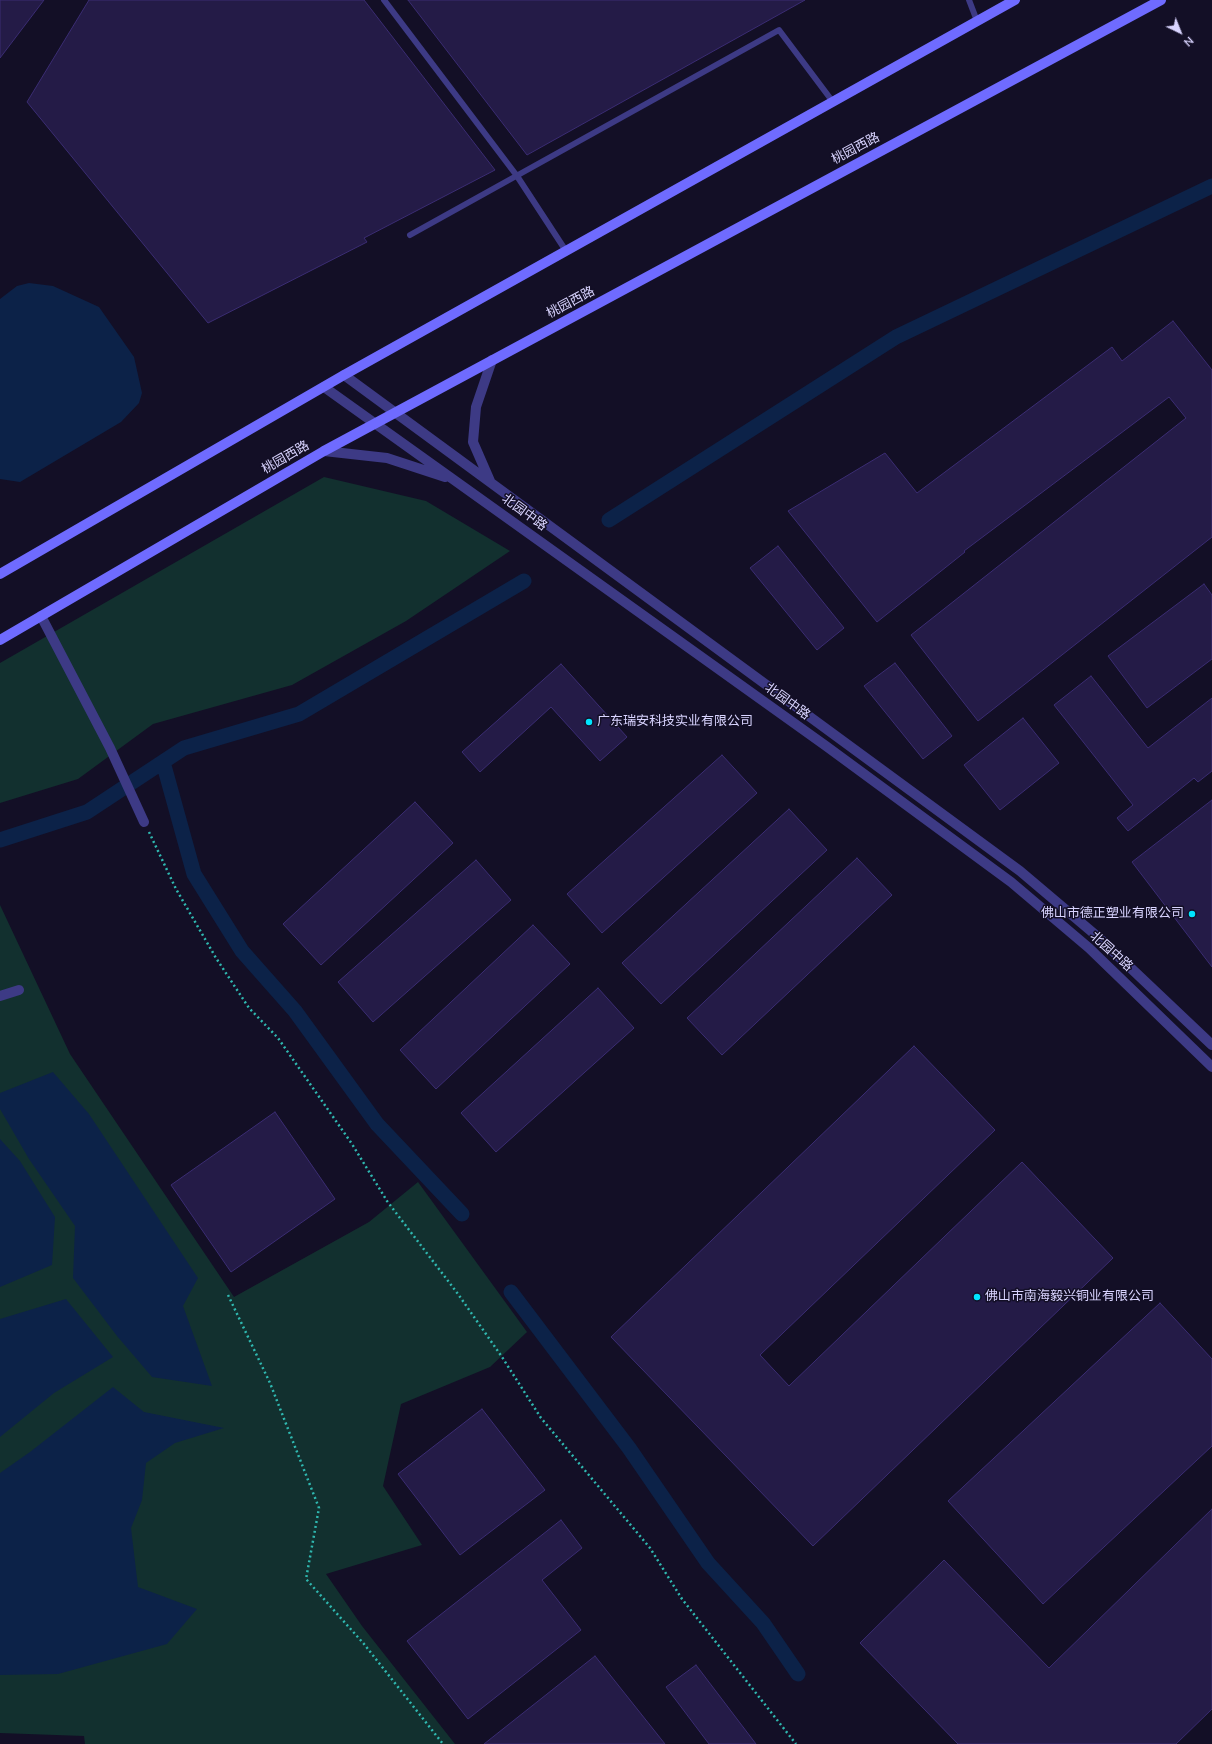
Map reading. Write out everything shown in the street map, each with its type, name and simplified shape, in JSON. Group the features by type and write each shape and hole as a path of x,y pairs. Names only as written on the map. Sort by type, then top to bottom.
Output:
{"main road":[{"path":"0,574 324,386 1015,0"},
{"name":"桃园西路","path":"0,640 324,451 1161,0"}],"street":[{"path":"491,483 473,442 476,407 492,360"},
{"name":"北园中路","path":"344,375 1020,871 1098,937 1212,1045"},
{"name":"北园中路","path":"324,386 826,746 1011,882 1089,948 1212,1067"},
{"path":"324,451 387,458 454,480"},
{"path":"41,616 110,748 144,822"},
{"path":"0,996 19,990"}],"lane":[{"path":"384,0 517,176 566,251"},
{"path":"969,0 977,21"},
{"path":"410,235 779,30 833,102"}],"path":[{"path":"144,822 176,889 216,958 249,1008 278,1038 352,1144 387,1201 471,1313 502,1357 541,1418 650,1548 686,1605 796,1744"},
{"path":"228,1295 270,1383 319,1508 306,1579 364,1644 443,1744"}],"green space":[{"path":"324,477 426,501 510,551 406,621 292,685 153,724 78,779 0,803 0,663"},
{"path":"0,905 70,1054 234,1297 369,1222 418,1182 527,1332 490,1367 401,1404 383,1486 422,1545 326,1574 362,1626 455,1744 85,1744 84,1736 0,1733"}],"water":[{"path":"29,283 53,286 99,307 134,357 142,393 139,403 121,422 20,482 0,479 0,299 17,286"},
{"path":"53,1072 89,1114 198,1278 183,1306 212,1386 152,1377 117,1336 73,1278 75,1226 29,1159 0,1109 0,1093"},
{"path":"0,1139 20,1161 55,1217 52,1265 0,1287"},
{"path":"66,1299 113,1357 54,1393 0,1437 0,1319"},
{"path":"113,1387 144,1412 224,1428 175,1443 146,1463 142,1500 131,1528 138,1587 197,1609 167,1644 58,1674 0,1675 0,1473 30,1452"}],"building":[{"path":"0,0 44,0 0,58"},
{"path":"89,0 364,0 495,170 364,238 367,242 208,323 27,102"},
{"path":"408,0 805,0 527,155"},
{"path":"1173,321 1212,370 1212,537 978,721 911,635 1186,418 1169,397 964,551 965,552 877,622 788,511 885,453 917,493 1112,347 1122,361"},
{"path":"778,546 844,628 817,650 750,568"},
{"path":"1204,584 1212,595 1212,659 1147,708 1108,656"},
{"path":"895,663 952,736 923,759 864,686"},
{"name":"广东瑞安科技实业有限公司","path":"561,664 627,737 600,761 551,707 480,772 462,752"},
{"path":"1091,676 1148,748 1212,698 1212,771 1198,782 1194,778 1128,831 1117,818 1133,805 1054,705"},
{"path":"1023,718 1059,763 1000,810 964,765"},
{"path":"722,755 757,793 602,933 567,894"},
{"name":"佛山市德正塑业有限公司","path":"1212,800 1212,967 1132,862"},
{"path":"415,802 453,843 321,965 283,924"},
{"path":"789,809 827,850 661,1004 622,963"},
{"path":"857,858 892,895 722,1055 687,1018"},
{"path":"476,860 511,900 373,1022 338,982"},
{"path":"533,925 570,964 436,1089 400,1050"},
{"path":"598,988 634,1028 496,1152 461,1113"},
{"name":"佛山市南海毅兴铜业有限公司","path":"914,1046 995,1130 760,1355 789,1386 1022,1162 1113,1258 813,1546 611,1337"},
{"path":"275,1112 335,1199 231,1272 171,1185"},
{"path":"1160,1303 1212,1359 1212,1446 1043,1604 948,1501"},
{"path":"482,1409 545,1490 460,1555 398,1474"},
{"path":"1212,1509 1212,1709 1176,1744 958,1744 860,1643 944,1560 1049,1668"},
{"path":"561,1520 582,1548 542,1580 581,1630 468,1719 407,1641"},
{"path":"595,1656 665,1744 484,1744"},
{"path":"696,1665 756,1744 709,1744 666,1687"}],"waterway":[{"path":"609,520 896,337 1212,186"},
{"path":"0,840 87,812 184,748 299,714 524,581"},
{"path":"163,762 194,874 242,951 295,1011 377,1124 462,1214"},
{"path":"511,1292 629,1448 708,1563 763,1623 798,1674"}],"place":[{"name":"广东瑞安科技实业有限公司","path":"589,722"},
{"name":"佛山市德正塑业有限公司","path":"1192,914"},
{"name":"佛山市南海毅兴铜业有限公司","path":"977,1297"}]}
